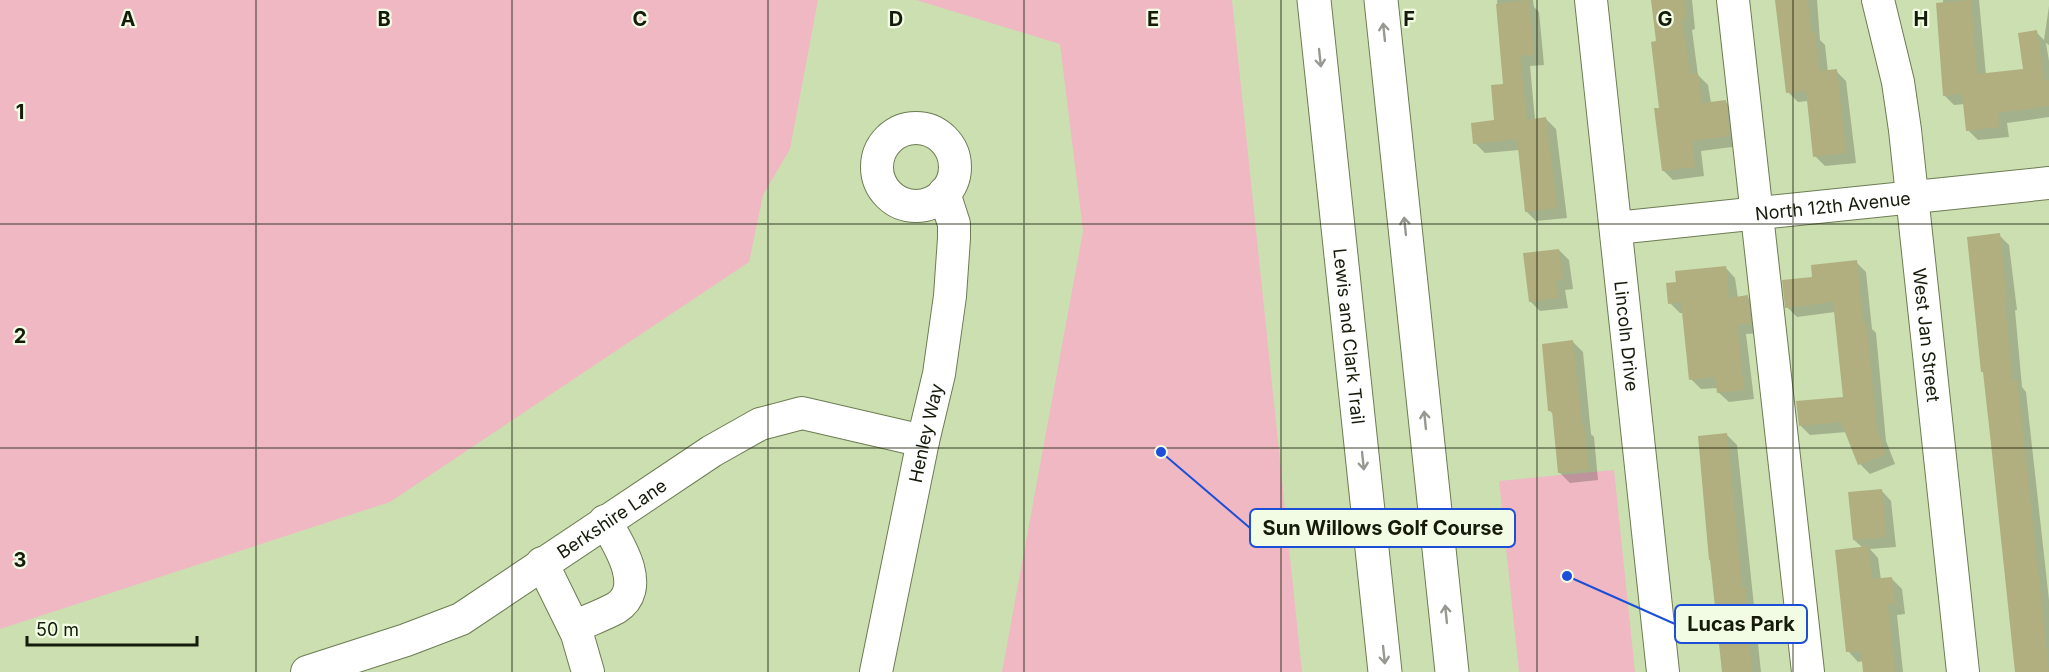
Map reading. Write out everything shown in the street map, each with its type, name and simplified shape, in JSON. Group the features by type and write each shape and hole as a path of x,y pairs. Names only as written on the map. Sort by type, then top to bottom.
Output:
{"highway":[{"name":"Lewis and Clark Trail","path":"1314,0 1385,672"},
{"path":"1381,0 1452,672"}],"street":[{"name":"Lincoln Drive","path":"1591,0 1662,672"},
{"path":"1733,0 1808,672"},
{"name":"West Jan Street","path":"1878,0 1898,82 1963,672"},
{"name":"North 12th Avenue","path":"1616,228 2049,183"},
{"name":"Henley Way","path":"876,672 939,374 950,296 954,224 944,194"},
{"name":"Berkshire Lane","path":"307,672 406,640 461,619 712,450 760,424 782,416 802,413 923,441"},
{"path":"574,627 617,607 629,591 630,580 625,556 605,521"},
{"path":"542,563 574,627 588,672"}],"shaded area":[{"path":"0,0 818,0 790,149 763,195 749,262 390,502 0,629"},
{"path":"916,0 1232,0 1302,672 1002,672 1083,231 1060,44"},
{"path":"1614,470 1635,672 1519,672 1499,481"}],"building":[{"path":"1529,0 1534,55 1520,56 1527,120 1546,117 1557,208 1525,212 1517,139 1473,144 1471,123 1494,120 1491,85 1503,84 1496,4"},
{"path":"1651,0 1684,0 1686,19 1682,20 1690,74 1698,73 1702,103 1726,100 1730,136 1692,141 1695,167 1662,171 1654,108 1659,108 1651,42 1656,41"},
{"path":"1775,0 1808,0 1811,33 1815,33 1819,71 1837,69 1846,153 1813,157 1806,91 1786,93"},
{"path":"1971,0 1977,74 2023,69 2018,33 2037,30 2044,81 2049,80 2049,106 1998,113 1999,127 1966,131 1962,94 1943,96 1936,3"},
{"path":"2000,233 2012,381 2017,380 2049,672 2015,672 1983,372 1981,372 1967,237"},
{"path":"1559,249 1563,279 1556,280 1558,298 1529,302 1523,253"},
{"path":"1857,260 1877,430 1886,454 1858,465 1841,422 1799,426 1796,401 1843,397 1833,302 1785,308 1782,280 1812,277 1811,265"},
{"path":"1726,266 1729,298 1748,295 1751,323 1737,325 1744,390 1717,393 1715,377 1689,380 1681,302 1668,304 1666,283 1676,282 1675,271"},
{"path":"1573,340 1589,470 1558,473 1552,411 1548,411 1542,344"},
{"path":"1727,433 1742,587 1745,587 1752,672 1722,672 1709,560 1698,436"},
{"path":"1882,489 1886,537 1853,540 1848,492"},
{"path":"1868,546 1872,579 1892,577 1895,604 1888,605 1895,672 1863,672 1861,651 1846,652 1835,550"}],"place":[{"name":"Sun Willows Golf Course","path":"1161,452"},
{"name":"Lucas Park","path":"1567,576"}]}
